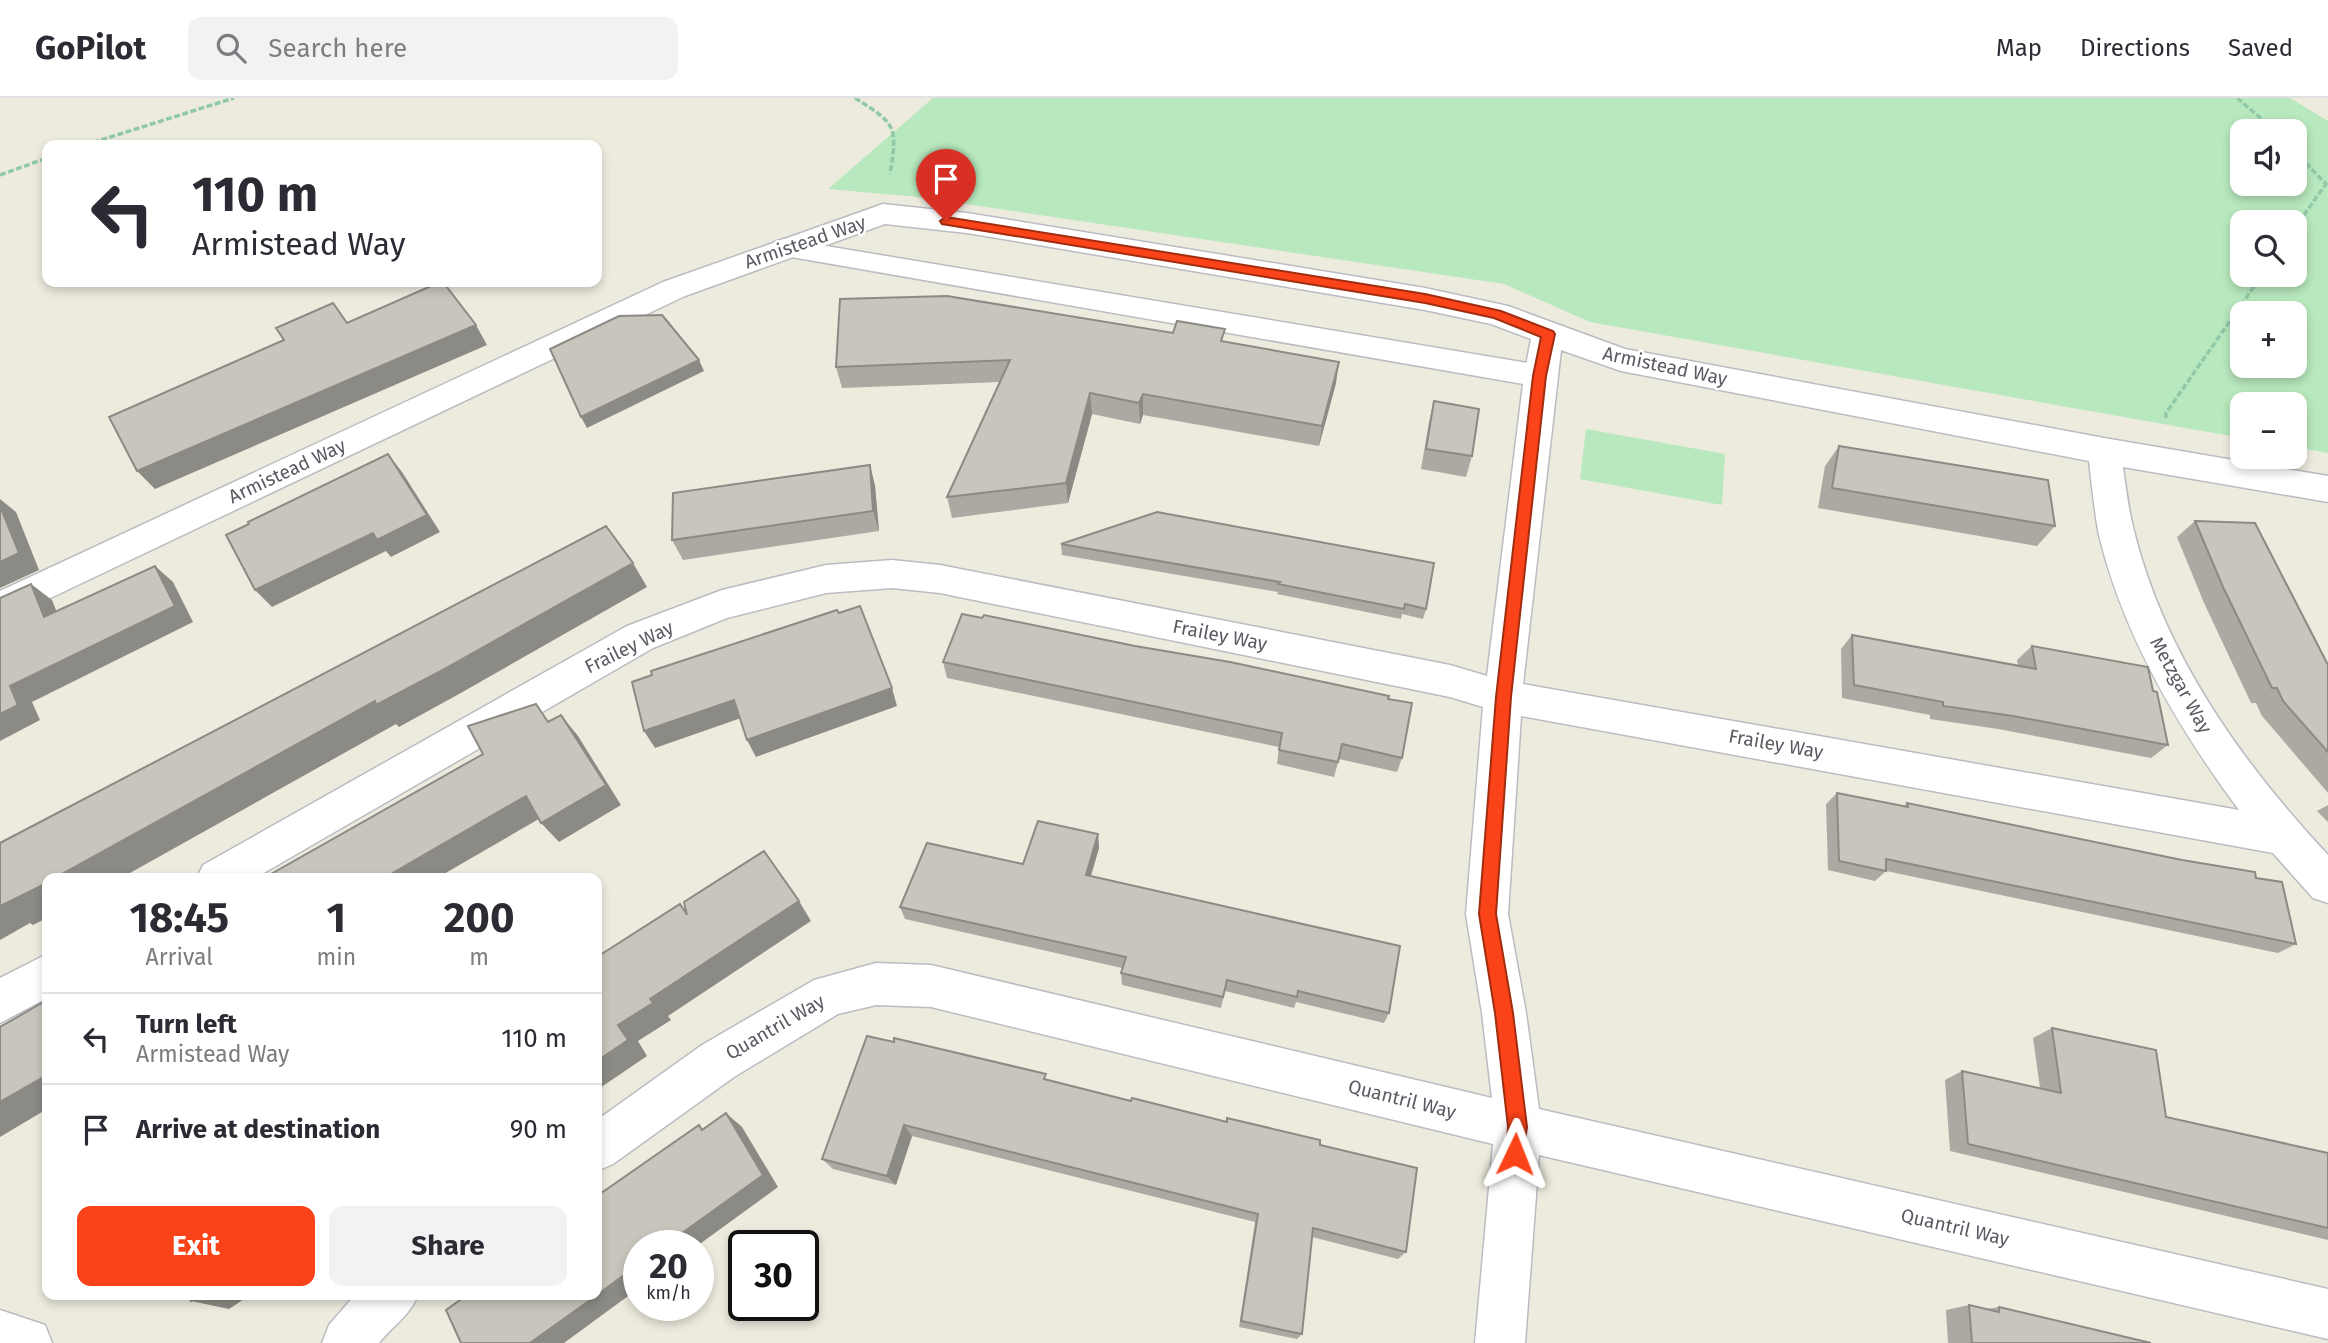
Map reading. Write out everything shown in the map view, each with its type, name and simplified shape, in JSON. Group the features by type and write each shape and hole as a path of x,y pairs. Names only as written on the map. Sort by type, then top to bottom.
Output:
{"street":[{"name":"Armistead Way","path":"0,607 674,289 883,214 980,225 1425,299 1497,314 1621,360 2104,451 2328,489"},
{"path":"1500,1343 1518,1127 1488,914 1503,697 1540,376 1548,334"},
{"name":"Metzgar Way","path":"2104,451 2120,545 2155,643 2208,734 2282,836 2328,884"},
{"name":"Frailey Way","path":"227,873 640,637 723,605 826,579 892,574 940,579 1450,681 1503,697 2282,836"},
{"path":"0,1002 42,978"},
{"name":"Quantril Way","path":"602,1144 718,1060 829,995 876,984 931,986 1518,1127 2328,1314"},
{"path":"347,1343 376,1308 387,1300"},
{"path":"0,1335 27,1343"}],"lane":[{"path":"784,248 1540,376"}],"path":[{"path":"101,140 234,98"},
{"path":"855,98 887,118 897,135 883,214"},
{"path":"2237,98 2262,119"},
{"path":"0,175 42,160"},
{"path":"2307,163 2327,182 2307,210"},
{"path":"2166,461 2166,413 2254,287"}],"green space":[{"path":"933,98 2290,98 2328,121 2328,453 2307,449 2307,392 2230,392 2230,436 1590,322 1504,284 919,197 828,189"},
{"path":"1586,429 1725,454 1722,505 1580,479"}],"building":[{"path":"429,287 447,287 476,325 137,471 109,417 284,340 276,328 333,303 347,323"},
{"path":"947,296 1173,333 1177,321 1225,329 1221,341 1339,362 1322,426 1143,394 1139,403 1090,393 1066,483 947,497 1010,360 836,367 840,299"},
{"path":"662,315 699,360 581,417 550,349 619,316"},
{"path":"1434,401 1479,409 1472,456 1426,449"},
{"path":"1839,446 2048,480 2055,526 1832,488"},
{"path":"388,454 427,515 377,540 373,533 255,590 226,535"},
{"path":"870,465 873,511 672,540 673,493"},
{"path":"0,506 19,553 0,562"},
{"path":"1157,512 1434,563 1426,609 1405,604 1404,609 1278,584 1280,582 1061,544"},
{"path":"2195,521 2255,523 2328,665 2328,752 2283,701 2277,688 2272,688 2223,587"},
{"path":"606,526 633,563 439,672 376,705 375,701 64,873 42,873 42,885 0,906 0,843"},
{"path":"155,566 175,606 10,686 18,705 0,714 0,598 31,584 44,617"},
{"path":"860,606 892,688 747,740 734,700 644,731 632,682 652,675 651,671 837,610 839,613"},
{"path":"962,614 982,618 984,615 1135,646 1230,662 1412,703 1402,758 1342,744 1338,762 1279,750 1282,733 943,662"},
{"path":"1852,635 2036,669 2032,646 2148,667 2153,691 2157,692 2168,745 2013,716 1943,706 1943,702 1854,685"},
{"path":"536,704 548,722 561,715 606,785 541,823 526,796 393,873 273,873 483,754 468,726"},
{"path":"1837,793 1908,807 1907,803 2182,860 2255,872 2256,878 2282,882 2296,944 1886,859 1886,871 1839,861"},
{"path":"1038,821 1098,834 1086,875 1400,946 1389,1013 1298,991 1297,997 1227,980 1223,997 1121,973 1126,957 900,907 927,843 1023,864"},
{"path":"764,851 799,901 650,999 653,1003 618,1025 628,1040 602,1058 602,954 680,904 687,915 684,902"},
{"path":"42,1003 42,1078 0,1102 0,1027"},
{"path":"2052,1028 2156,1050 2166,1117 2328,1153 2328,1228 1968,1144 1962,1071 2061,1093"},
{"path":"867,1036 894,1042 894,1038 1046,1074 1044,1079 1131,1101 1132,1098 1227,1122 1227,1118 1320,1140 1320,1145 1417,1168 1406,1252 1313,1228 1302,1334 1241,1321 1258,1214 904,1125 887,1176 822,1159"},
{"path":"726,1113 763,1175 686,1230 623,1230 623,1276 602,1291 602,1193 699,1125 702,1130"},
{"path":"460,1300 590,1300 530,1343 461,1343 446,1310"},
{"path":"1969,1305 1999,1312 1999,1307 2151,1343 1972,1343"}],"route":[{"path":"946,221 1425,299 1497,314 1548,334 1540,376 1503,697 1488,914 1518,1127 1515,1154"}]}
